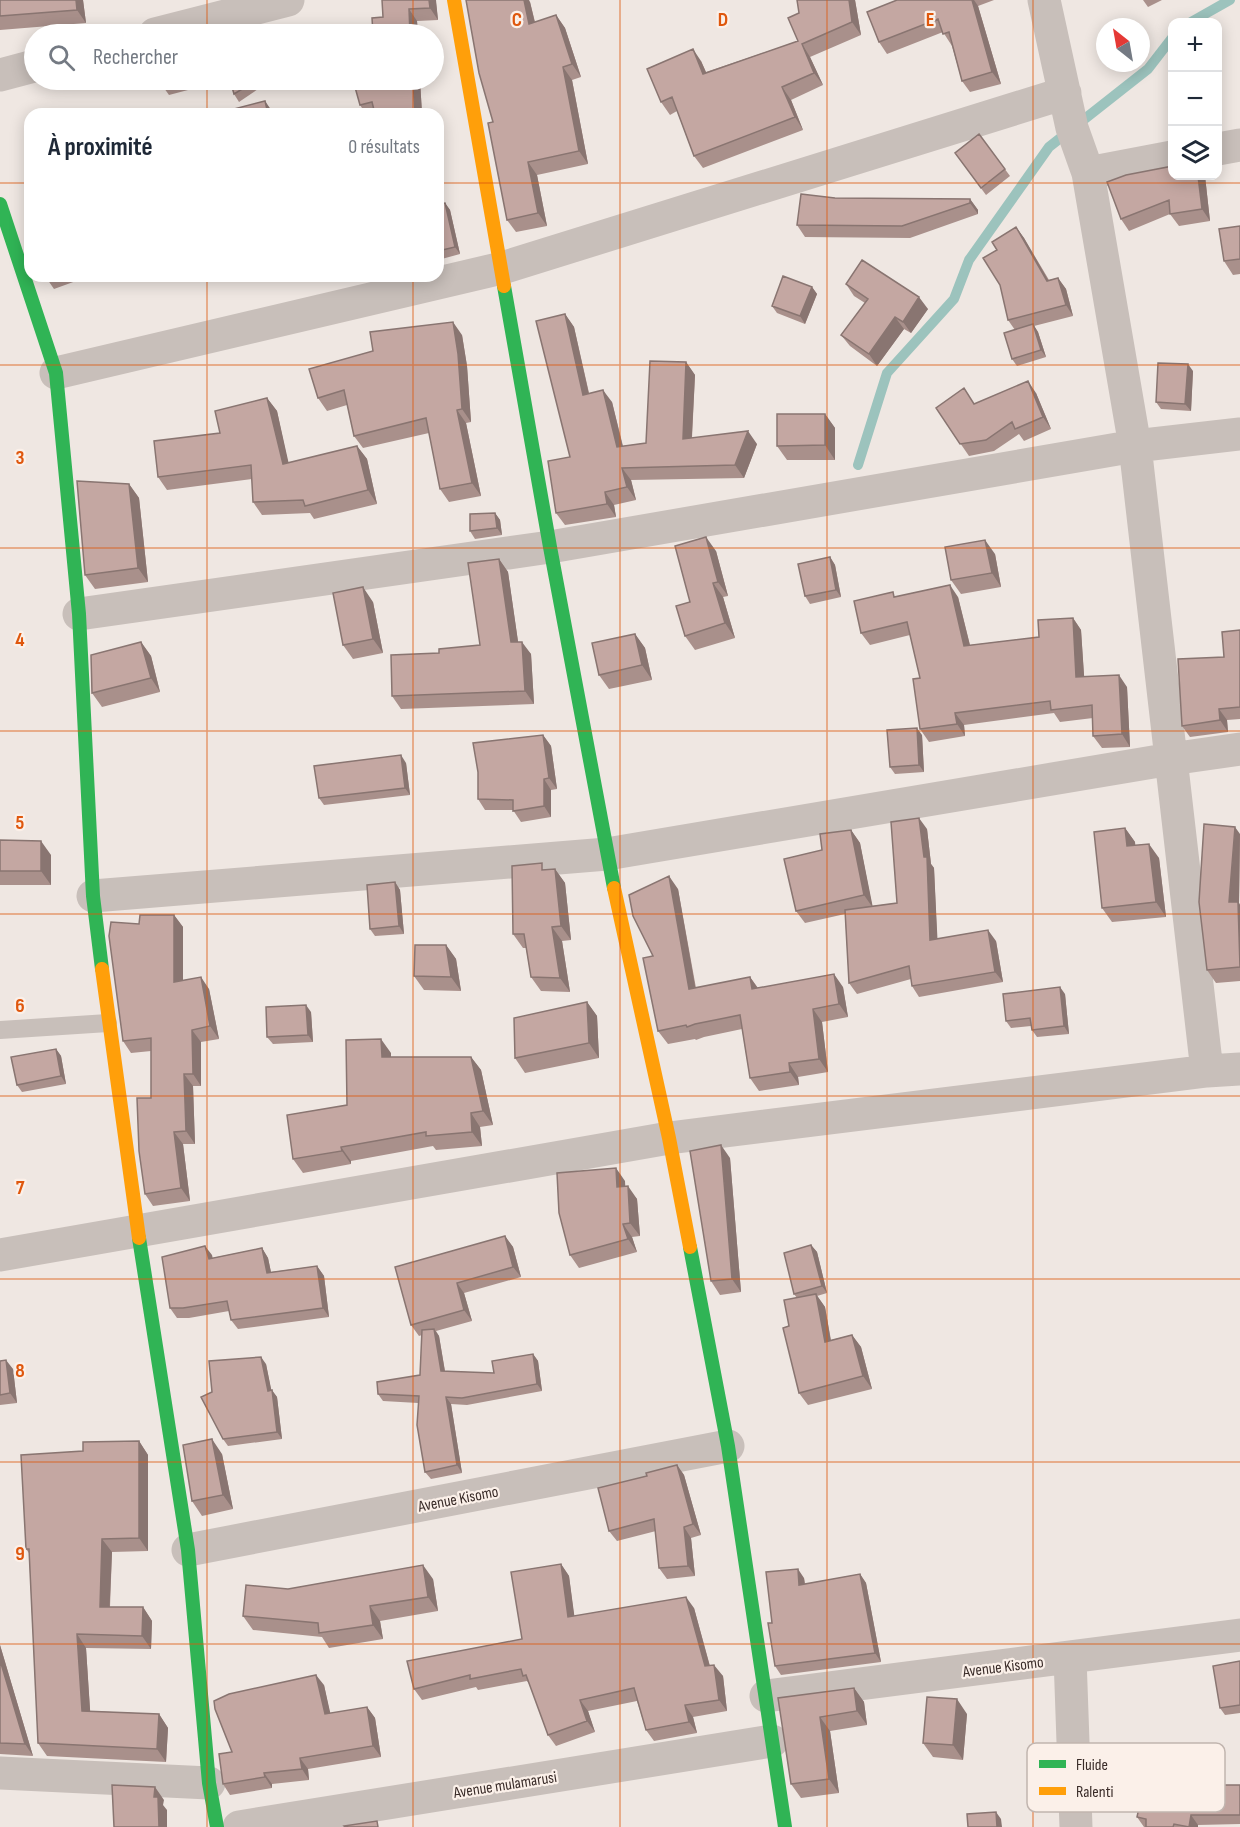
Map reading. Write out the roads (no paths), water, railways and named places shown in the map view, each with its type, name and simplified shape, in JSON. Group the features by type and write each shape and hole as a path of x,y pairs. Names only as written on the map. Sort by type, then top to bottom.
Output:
{"street":[{"path":"194,24 288,0"},
{"path":"454,0 550,547 607,854 669,1138 728,1446 785,1827"},
{"path":"1044,0 1072,128 1088,173 1135,446 1207,1071"},
{"path":"0,75 24,69"},
{"path":"444,282 502,268 1065,93"},
{"path":"1222,148 1240,145"},
{"path":"1088,173 1168,158"},
{"path":"0,204 24,276"},
{"path":"26,282 56,373 80,614 93,896 108,1023 138,1231 188,1550 209,1783 217,1827"},
{"path":"56,373 443,282"},
{"path":"80,614 550,547 1135,446 1240,434"},
{"path":"93,896 607,854 1240,749"},
{"path":"0,1255 669,1138 1207,1071 1240,1069"},
{"name":"Avenue Kisomo","path":"188,1550 728,1446"},
{"name":"Avenue Kisomo","path":"766,1696 1240,1635"},
{"path":"1070,1657 1073,1743"},
{"name":"Avenue mulamarusi","path":"239,1827 772,1741"},
{"path":"0,1773 209,1783"},
{"path":"1075,1812 1076,1827"}],"lane":[{"path":"0,1030 108,1023"}],"waterway":[{"path":"1198,18 1230,0"},
{"path":"858,465 887,373 954,299 969,260 1049,147 1148,69 1168,43"}]}
